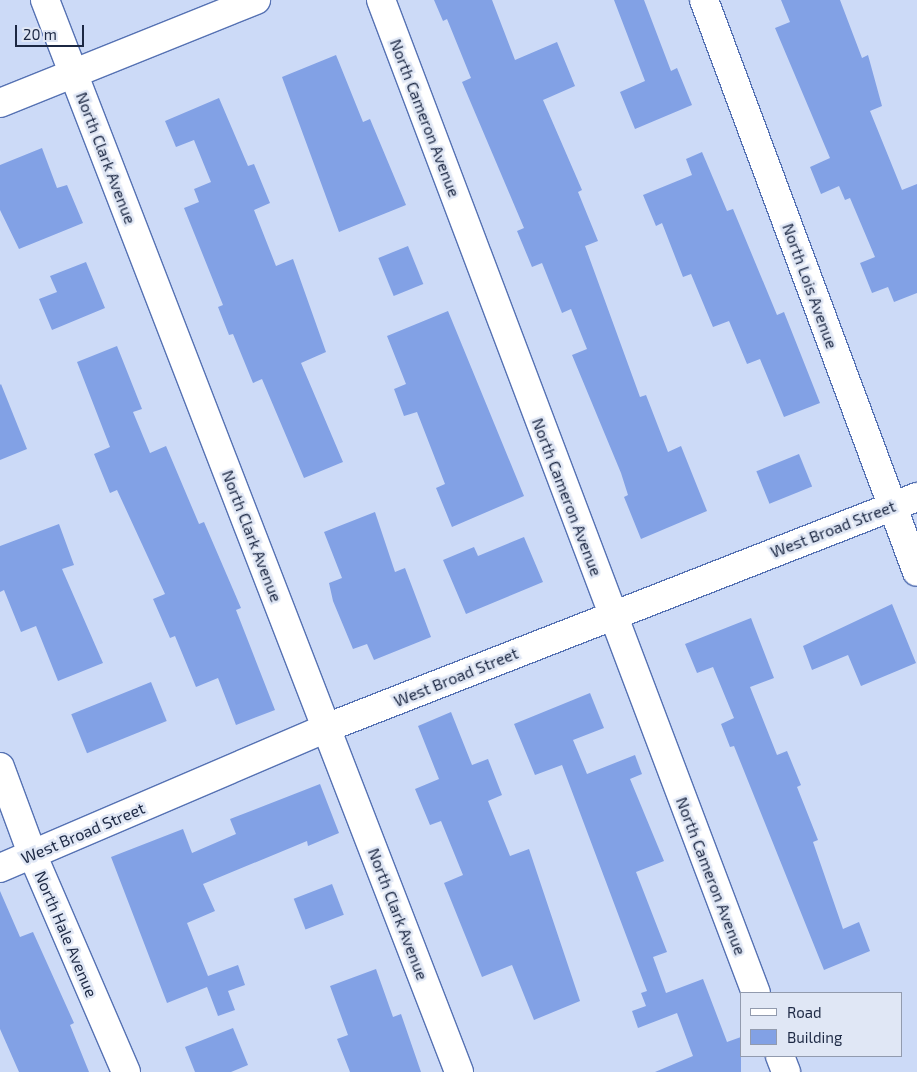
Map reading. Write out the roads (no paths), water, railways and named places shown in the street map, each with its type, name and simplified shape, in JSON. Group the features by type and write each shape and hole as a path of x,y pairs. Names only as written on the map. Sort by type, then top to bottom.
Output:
{"street":[{"name":"North Clark Avenue","path":"45,0 459,1072"},
{"path":"0,103 256,0"},
{"name":"North Cameron Avenue","path":"381,0 611,615 756,992"},
{"name":"North Lois Avenue","path":"704,0 917,572"},
{"name":"West Broad Street","path":"0,868 33,856 326,728 917,497"},
{"name":"North Hale Avenue","path":"0,767 33,856 126,1072"},
{"path":"780,1057 786,1072"}]}
